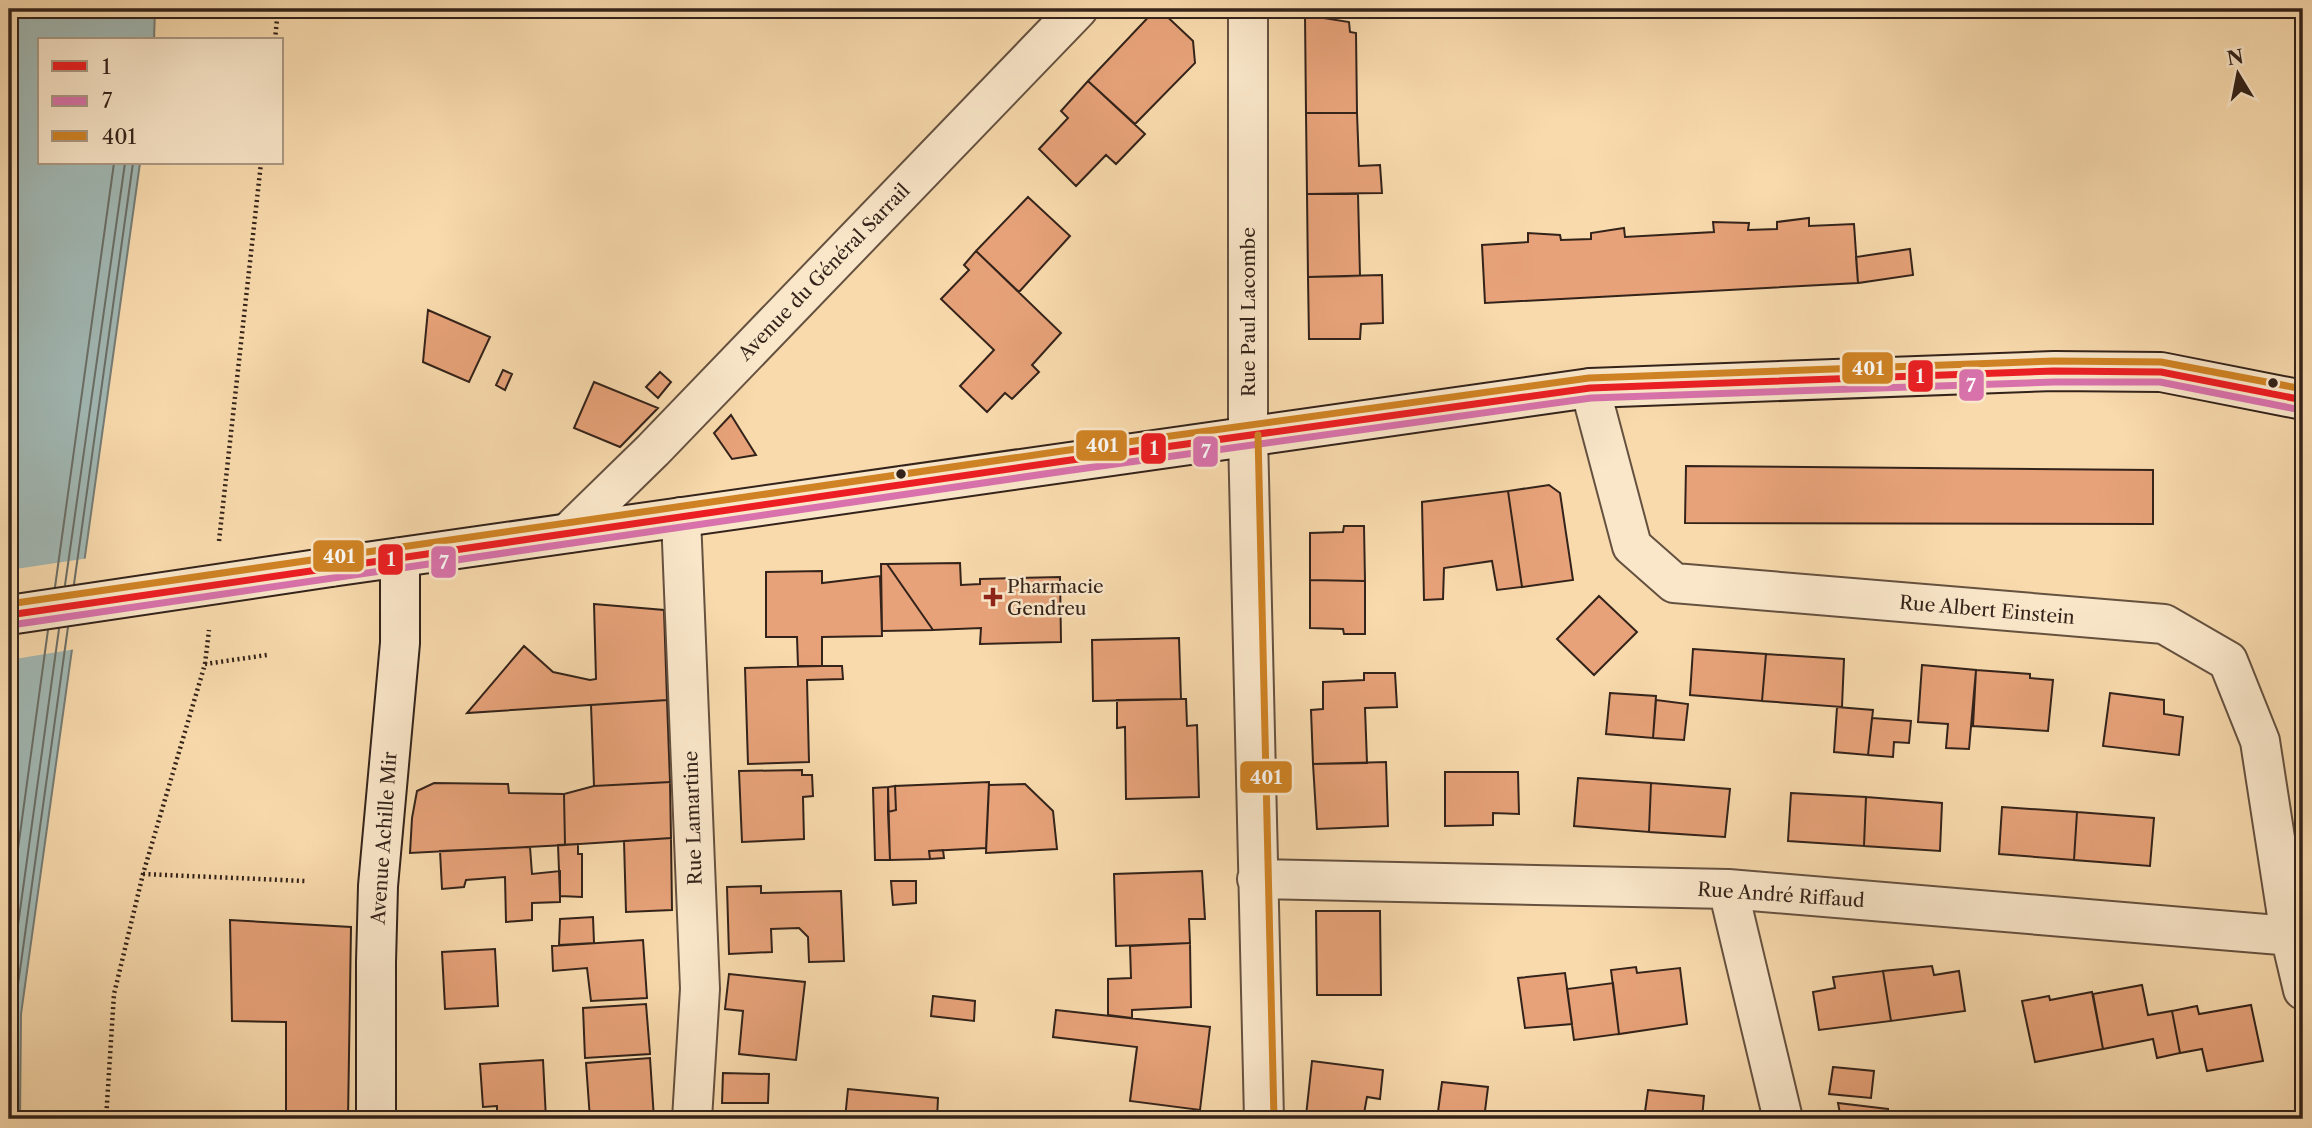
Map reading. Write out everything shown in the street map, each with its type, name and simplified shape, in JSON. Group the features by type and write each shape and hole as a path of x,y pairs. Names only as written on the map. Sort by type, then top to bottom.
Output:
{"street":[{"name":"Avenue du Général Sarrail","path":"568,533 653,450 1078,9"},
{"name":"Rue Paul Lacombe","path":"1248,9 1248,435 1264,1119"},
{"path":"9,615 1590,388 2054,371 2161,372 2303,400"},
{"name":"Rue Albert Einstein","path":"1590,388 1632,546 1674,583 2164,624 2228,661 2260,741 2297,936 2303,990"},
{"name":"Rue Lamartine","path":"681,517 700,989 692,1119"},
{"name":"Avenue Achille Mir","path":"376,1119 378,886 400,643 400,557"},
{"name":"Rue André Riffaud","path":"1257,879 1728,889 2297,936"},
{"path":"1728,889 1783,1119"}],"path":[{"path":"275,38 278,9"},
{"path":"218,549 261,164"},
{"path":"106,1119 114,994 143,874 205,664 209,626"},
{"path":"205,664 267,656"},
{"path":"143,874 305,881"}],"water":[{"path":"9,9 155,9 154,38 38,38 38,164 140,164 21,1014 20,1119 9,1119"}],"pier":[{"path":"89,558 76,649 9,660 9,570"}],"building":[{"path":"1156,9 1193,41 1195,63 1135,124 1088,81"},
{"path":"1305,15 1349,22 1350,32 1356,33 1357,113 1306,113"},
{"path":"1088,81 1145,134 1116,164 1106,155 1076,186 1039,149 1068,118 1061,111"},
{"path":"1306,113 1357,113 1359,166 1380,165 1382,193 1307,194"},
{"path":"1307,194 1358,194 1360,276 1308,277"},
{"path":"1028,197 1070,236 1019,292 976,251"},
{"path":"1809,218 1809,226 1854,224 1858,283 1485,303 1482,245 1528,242 1528,233 1560,235 1561,240 1591,239 1591,233 1624,228 1625,237 1714,232 1713,222 1749,223 1748,230 1777,229 1777,222"},
{"path":"1910,249 1913,275 1858,283 1856,257"},
{"path":"976,251 1061,333 1032,365 1039,372 1012,399 1005,393 987,412 960,386 994,350 941,299 969,270 964,265"},
{"path":"1382,275 1383,323 1361,324 1360,339 1309,339 1308,277"},
{"path":"428,310 490,337 469,382 423,362"},
{"path":"503,370 512,374 505,390 496,385"},
{"path":"660,372 671,382 658,398 646,387"},
{"path":"594,382 658,408 620,447 574,428"},
{"path":"731,415 756,455 732,459 714,433"},
{"path":"1686,466 2153,470 2153,524 1685,523"},
{"path":"1549,485 1560,493 1573,580 1522,587 1508,491"},
{"path":"1508,491 1522,587 1497,590 1492,561 1444,568 1443,599 1424,600 1422,502"},
{"path":"1344,526 1364,526 1365,581 1310,580 1310,533 1343,532"},
{"path":"960,563 961,585 980,584 980,579 1060,577 1061,642 980,644 981,628 933,630 887,564"},
{"path":"881,564 887,564 933,630 882,631"},
{"path":"822,571 822,583 880,576 882,636 822,637 822,666 798,666 797,637 766,637 766,572"},
{"path":"1310,580 1365,581 1365,634 1344,634 1343,629 1310,628"},
{"path":"1599,596 1637,632 1594,675 1557,639"},
{"path":"594,604 664,610 667,700 467,713 524,646 553,672 596,679"},
{"path":"1179,638 1181,699 1093,701 1092,640"},
{"path":"1693,649 1766,654 1762,701 1690,695"},
{"path":"1766,654 1844,659 1842,707 1762,701"},
{"path":"1922,665 1976,670 1969,749 1946,748 1948,724 1918,722"},
{"path":"842,666 843,679 807,680 809,762 748,764 745,668"},
{"path":"1976,670 2030,674 2030,678 2053,680 2048,731 1973,726"},
{"path":"1364,673 1395,673 1397,707 1365,708 1367,763 1313,764 1311,710 1323,709 1323,682 1364,680"},
{"path":"1610,693 1656,696 1653,738 1606,734"},
{"path":"2110,693 2164,700 2164,714 2183,717 2179,755 2103,746"},
{"path":"1186,699 1187,726 1197,725 1199,797 1126,799 1125,727 1117,728 1117,700"},
{"path":"667,700 670,782 594,786 591,705"},
{"path":"1656,700 1688,704 1684,740 1653,738"},
{"path":"1837,707 1873,710 1868,755 1834,752"},
{"path":"1872,718 1911,721 1909,743 1894,742 1893,757 1868,755"},
{"path":"1386,762 1388,826 1317,829 1313,764"},
{"path":"802,770 802,775 812,775 813,796 803,797 804,839 742,842 739,771"},
{"path":"1445,772 1518,772 1519,814 1493,813 1493,825 1445,826"},
{"path":"1578,778 1651,783 1649,832 1574,826"},
{"path":"670,782 671,838 565,845 564,794 594,786"},
{"path":"989,782 986,848 929,851 930,859 890,860 888,812 896,810 895,786"},
{"path":"434,783 508,784 509,793 564,794 565,845 410,853 417,791"},
{"path":"1651,783 1730,789 1725,837 1649,832"},
{"path":"1025,784 1053,811 1057,849 986,853 989,785"},
{"path":"895,786 896,810 888,812 888,787"},
{"path":"888,787 890,860 875,860 873,788"},
{"path":"1791,793 1866,797 1864,846 1788,841"},
{"path":"1866,797 1942,803 1940,851 1864,846"},
{"path":"2002,807 2077,812 2074,860 1999,854"},
{"path":"2077,812 2154,818 2150,866 2074,860"},
{"path":"671,838 672,910 626,912 624,841"},
{"path":"578,844 578,854 582,854 582,897 560,896 558,845"},
{"path":"530,847 532,874 560,871 560,902 532,903 532,920 506,922 505,877 466,880 464,887 442,889 440,851"},
{"path":"943,850 944,858 930,859 929,851"},
{"path":"1202,871 1205,919 1189,919 1190,943 1116,946 1114,874"},
{"path":"891,881 916,881 916,903 893,905"},
{"path":"761,886 761,893 841,891 844,961 809,962 808,937 799,928 771,929 772,952 729,954 727,887"},
{"path":"1316,911 1380,911 1381,995 1317,995"},
{"path":"593,917 594,943 559,945 560,919"},
{"path":"230,920 351,927 348,1119 286,1119 286,1022 232,1021"},
{"path":"643,940 647,998 591,1001 587,968 553,971 552,946"},
{"path":"1190,943 1191,1007 1132,1010 1132,1018 1108,1015 1108,979 1131,978 1130,946"},
{"path":"495,949 498,1006 445,1009 442,952"},
{"path":"1932,966 1934,975 1959,971 1965,1011 1891,1021 1883,971"},
{"path":"1636,967 1637,973 1680,968 1687,1024 1619,1034 1611,970"},
{"path":"1883,971 1891,1021 1819,1030 1813,992 1835,988 1833,977"},
{"path":"1565,973 1572,1024 1525,1028 1518,978"},
{"path":"729,974 805,982 796,1060 739,1054 743,1011 725,1009"},
{"path":"1613,983 1619,1034 1574,1040 1567,989"},
{"path":"2142,985 2148,1015 2172,1011 2180,1053 2157,1058 2153,1039 2103,1049 2093,994"},
{"path":"2092,992 2103,1049 2035,1062 2022,1001 2049,996 2050,1000"},
{"path":"933,996 975,1001 974,1021 931,1016"},
{"path":"646,1004 650,1054 585,1058 583,1008"},
{"path":"2251,1005 2263,1061 2207,1071 2202,1049 2180,1053 2172,1011 2197,1006 2199,1014"},
{"path":"1056,1010 1210,1027 1200,1110 1130,1101 1137,1047 1053,1037"},
{"path":"650,1058 654,1119 590,1119 586,1063"},
{"path":"543,1060 546,1119 497,1119 497,1106 483,1107 480,1064"},
{"path":"1312,1061 1383,1070 1380,1099 1367,1097 1363,1119 1306,1116"},
{"path":"1833,1067 1874,1071 1871,1098 1829,1094"},
{"path":"723,1073 769,1074 768,1103 722,1103"},
{"path":"1442,1082 1488,1087 1484,1119 1437,1119"},
{"path":"848,1089 938,1098 937,1119 845,1119"},
{"path":"1648,1090 1704,1096 1702,1119 1644,1119"},
{"path":"1838,1103 1888,1109 1890,1119 1841,1119"}],"transit line":[{"name":"401","path":"9,604 1062,451 1589,378 2054,361 2161,362 2303,389"},
{"name":"1","path":"9,615 1064,461 1590,388 2054,371 2161,372 2303,400"},
{"name":"7","path":"11,625 1065,471 1591,398 2054,382 2160,382 2301,410"},
{"name":"401","path":"1258,435 1274,1119"}],"place":[{"name":"Pharmacie Gendreu","path":"993,597"}]}
